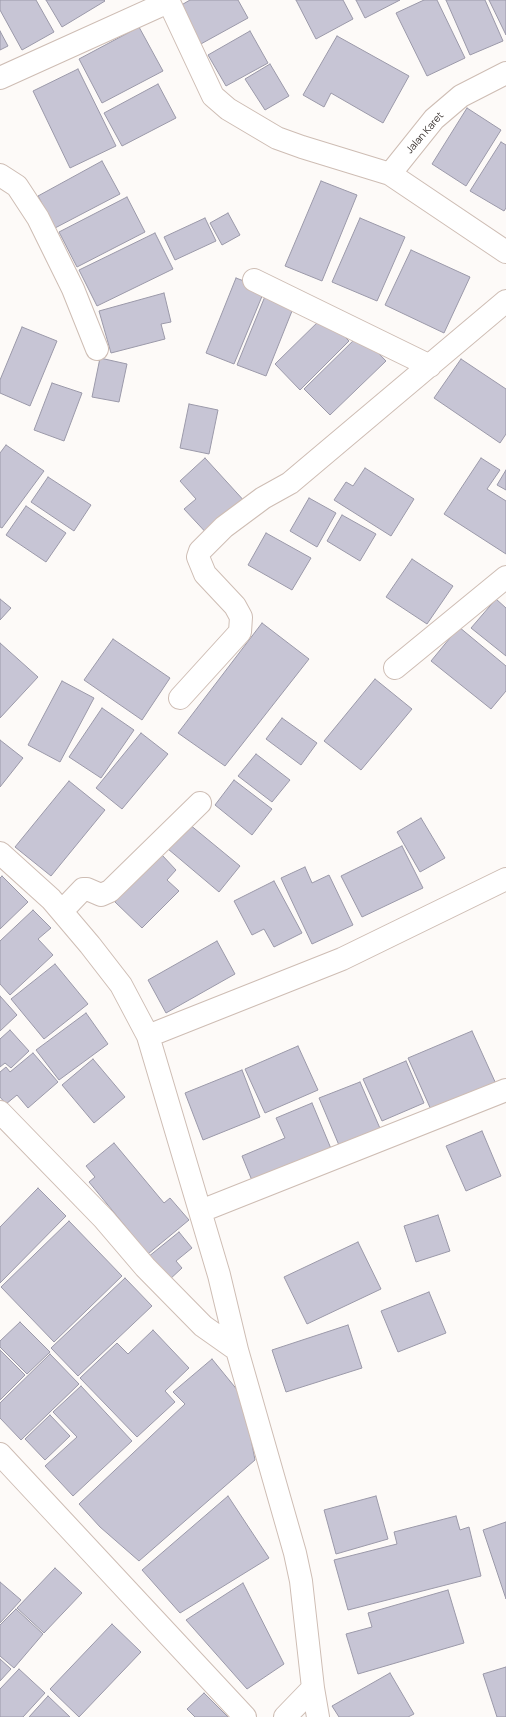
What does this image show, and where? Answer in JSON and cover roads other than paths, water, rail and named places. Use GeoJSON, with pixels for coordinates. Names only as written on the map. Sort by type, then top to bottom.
{"type":"FeatureCollection","features":[{"type":"Feature","properties":{"kind":"street"},"geometry":{"type":"LineString","coordinates":[[0,78],[156,7],[167,0],[213,96],[228,109],[278,138],[302,147],[390,174],[506,252]]}},
{"type":"Feature","properties":{"kind":"street","name":"Jalan Karet"},"geometry":{"type":"LineString","coordinates":[[390,174],[434,119],[461,96],[506,73]]}},
{"type":"Feature","properties":{"kind":"street"},"geometry":{"type":"LineString","coordinates":[[0,175],[17,186],[38,218],[73,289],[97,349]]}},
{"type":"Feature","properties":{"kind":"street"},"geometry":{"type":"LineString","coordinates":[[254,280],[430,366]]}},
{"type":"Feature","properties":{"kind":"street"},"geometry":{"type":"LineString","coordinates":[[180,698],[240,632],[241,617],[235,606],[205,574],[198,557],[200,551],[224,527],[263,498],[290,484],[506,301]]}},
{"type":"Feature","properties":{"kind":"street"},"geometry":{"type":"LineString","coordinates":[[395,668],[506,576]]}},
{"type":"Feature","properties":{"kind":"street"},"geometry":{"type":"LineString","coordinates":[[62,911],[83,889],[87,889],[101,895],[110,891],[200,803]]}},
{"type":"Feature","properties":{"kind":"street"},"geometry":{"type":"LineString","coordinates":[[0,854],[51,899],[62,911],[121,985],[148,1036],[220,1275],[237,1350],[295,1553],[301,1581],[313,1688],[318,1717]]}},
{"type":"Feature","properties":{"kind":"street"},"geometry":{"type":"LineString","coordinates":[[148,1036],[342,959],[506,879]]}},
{"type":"Feature","properties":{"kind":"street"},"geometry":{"type":"LineString","coordinates":[[201,1211],[506,1090]]}},
{"type":"Feature","properties":{"kind":"street"},"geometry":{"type":"LineString","coordinates":[[0,1112],[104,1219],[145,1267],[198,1321],[237,1350]]}},
{"type":"Feature","properties":{"kind":"street"},"geometry":{"type":"LineString","coordinates":[[0,1454],[245,1717]]}},
{"type":"Feature","properties":{"kind":"street"},"geometry":{"type":"LineString","coordinates":[[285,1717],[313,1688]]}}]}
